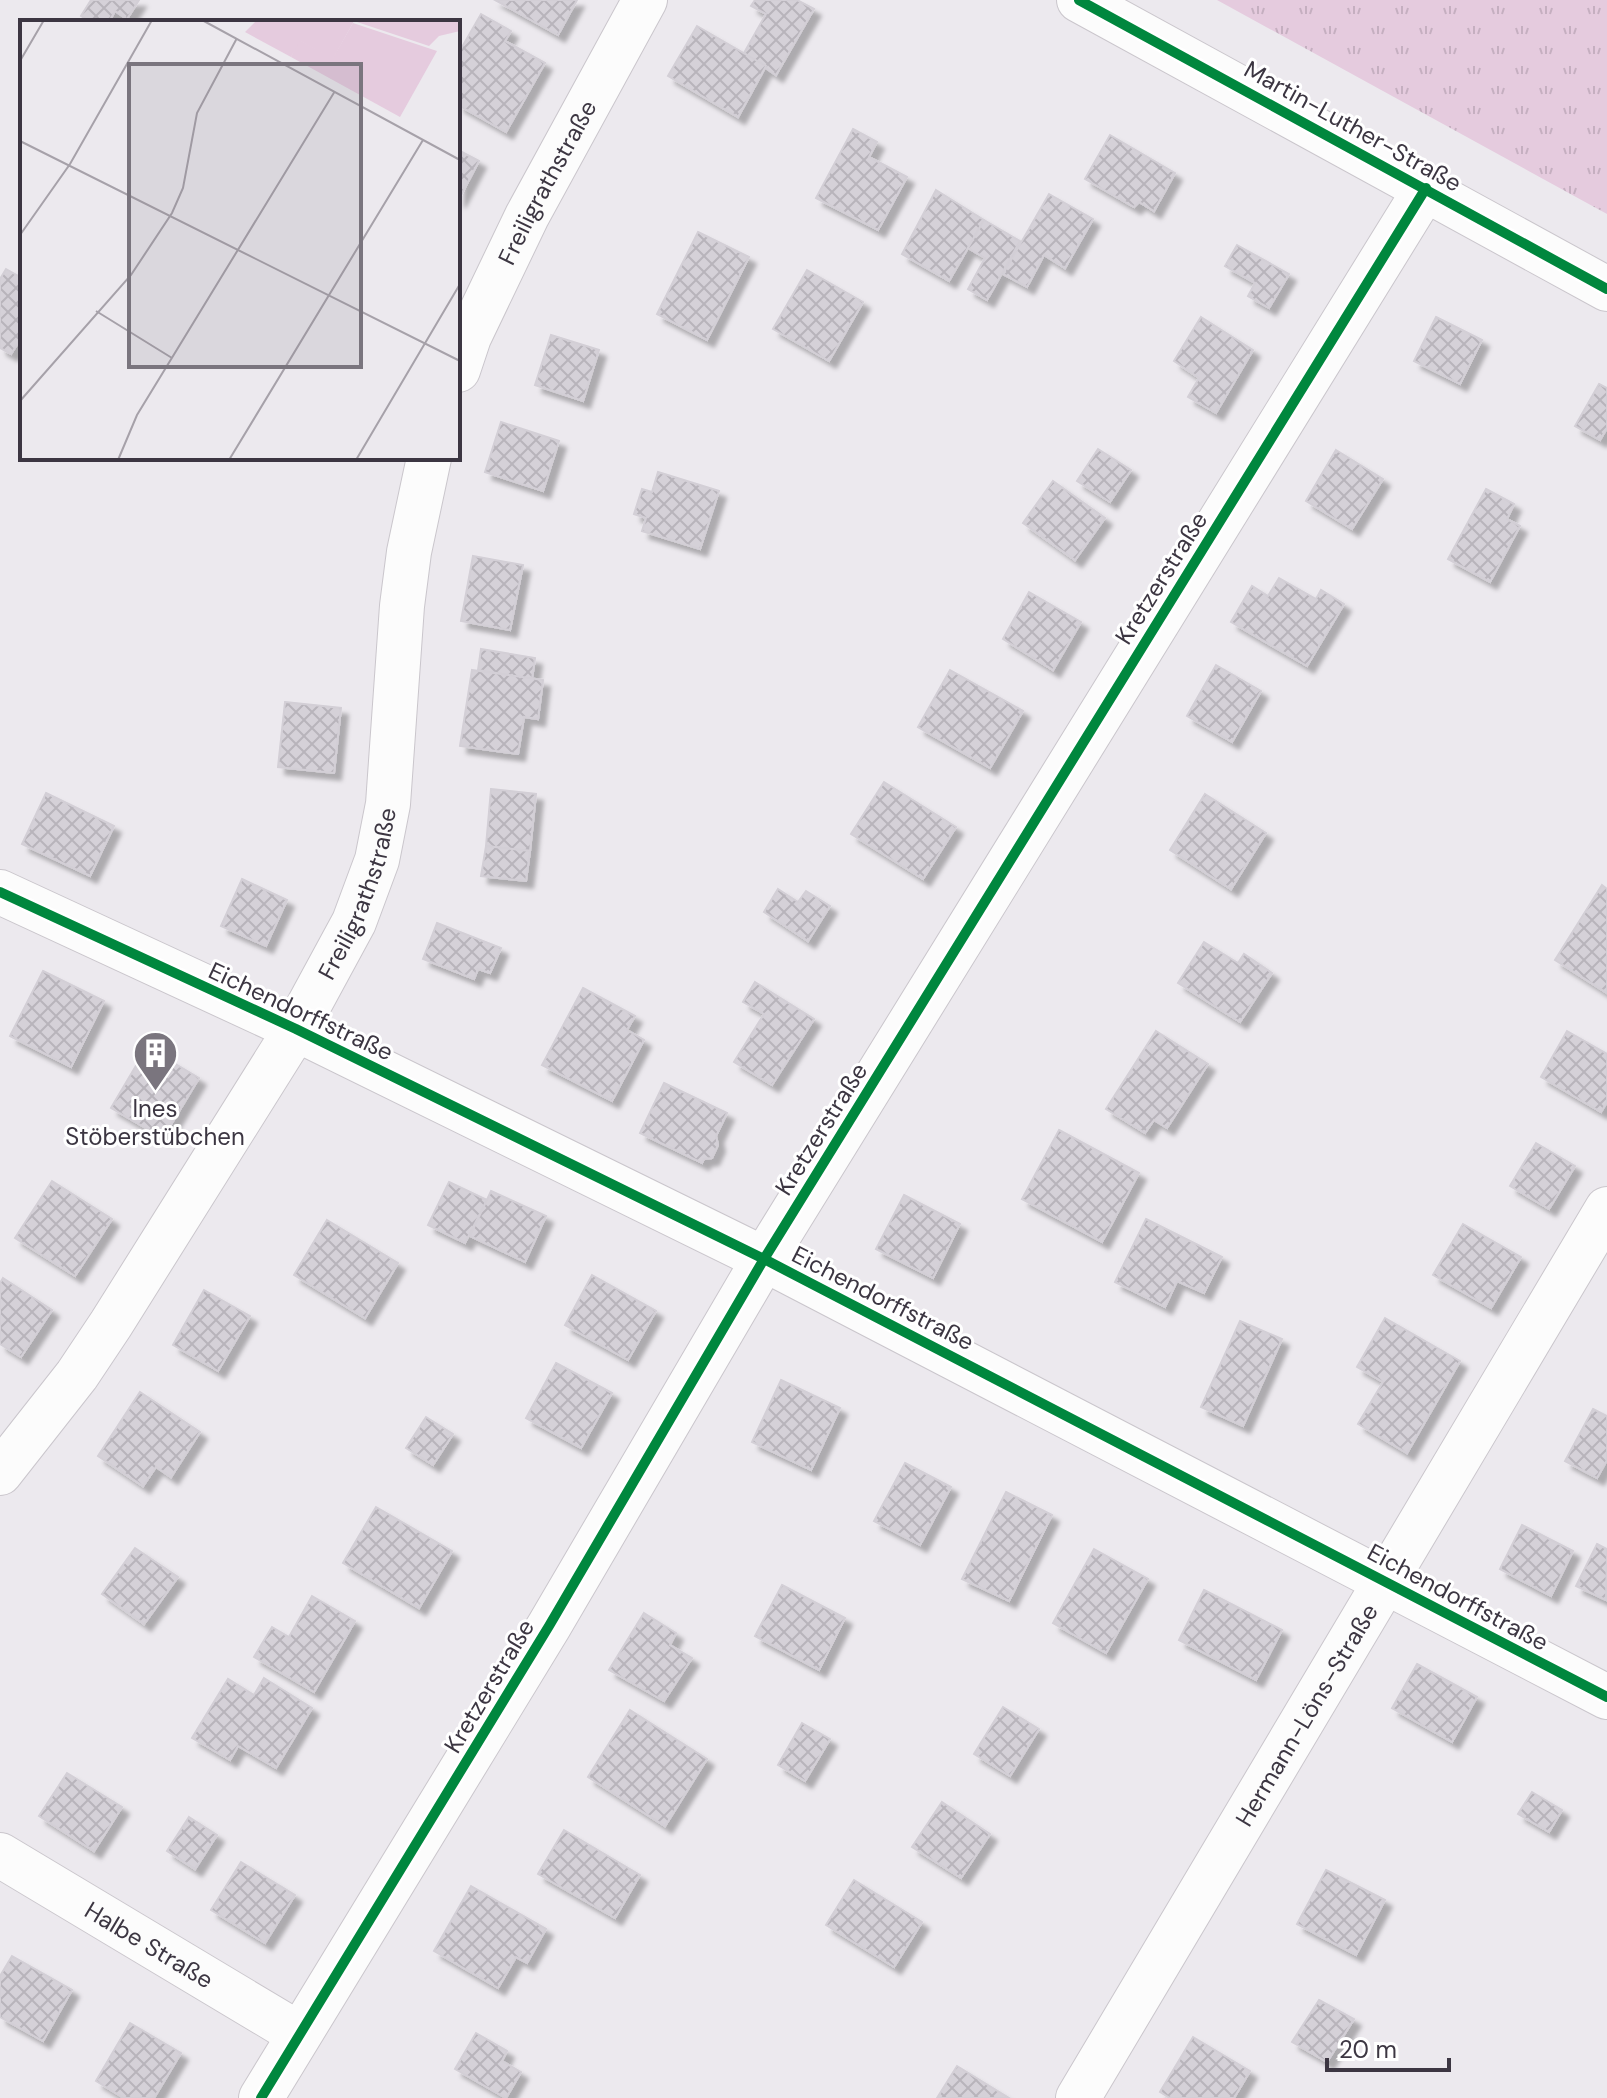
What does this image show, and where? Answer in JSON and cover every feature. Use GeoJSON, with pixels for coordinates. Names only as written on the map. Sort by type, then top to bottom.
{"type":"FeatureCollection","features":[{"type":"Feature","properties":{"kind":"street","name":"Freiligrathstraße"},"geometry":{"type":"LineString","coordinates":[[460,364],[469,337],[527,216],[645,0]]}},
{"type":"Feature","properties":{"kind":"street","name":"Martin-Luther-Straße"},"geometry":{"type":"LineString","coordinates":[[1079,0],[1607,289]]}},
{"type":"Feature","properties":{"kind":"street","name":"Kretzerstraße"},"geometry":{"type":"LineString","coordinates":[[261,2098],[549,1626],[764,1259],[1426,188]]}},
{"type":"Feature","properties":{"kind":"street","name":"Freiligrathstraße"},"geometry":{"type":"LineString","coordinates":[[0,1473],[77,1375],[296,1029],[354,922],[377,860],[388,804],[402,606],[409,552],[429,460]]}},
{"type":"Feature","properties":{"kind":"street","name":"Eichendorffstraße"},"geometry":{"type":"LineString","coordinates":[[0,892],[296,1029],[764,1259],[1607,1697]]}},
{"type":"Feature","properties":{"kind":"street","name":"Hermann-Löns-Straße"},"geometry":{"type":"LineString","coordinates":[[1078,2098],[1607,1209]]}},
{"type":"Feature","properties":{"kind":"street","name":"Halbe Straße"},"geometry":{"type":"LineString","coordinates":[[0,1855],[299,2034]]}},
{"type":"Feature","properties":{"kind":"green space"},"geometry":{"type":"Polygon","coordinates":[[[1217,0],[1607,0],[1607,214],[1217,0]]]}},
{"type":"Feature","properties":{"kind":"building"},"geometry":{"type":"Polygon","coordinates":[[[91,0],[139,0],[127,19],[115,11],[110,20],[88,20],[81,16],[91,0]]]}},
{"type":"Feature","properties":{"kind":"building"},"geometry":{"type":"Polygon","coordinates":[[[495,0],[577,0],[558,35],[495,0]]]}},
{"type":"Feature","properties":{"kind":"building"},"geometry":{"type":"Polygon","coordinates":[[[755,0],[797,0],[814,9],[776,75],[744,53],[766,14],[751,6],[755,0]]]}},
{"type":"Feature","properties":{"kind":"building"},"geometry":{"type":"Polygon","coordinates":[[[481,14],[511,31],[505,41],[545,63],[506,132],[460,106],[460,51],[481,14]]]}},
{"type":"Feature","properties":{"kind":"building"},"geometry":{"type":"Polygon","coordinates":[[[697,26],[766,66],[738,117],[668,76],[697,26]]]}},
{"type":"Feature","properties":{"kind":"building"},"geometry":{"type":"Polygon","coordinates":[[[853,129],[877,142],[869,157],[907,177],[878,230],[816,198],[853,129]]]}},
{"type":"Feature","properties":{"kind":"building"},"geometry":{"type":"Polygon","coordinates":[[[1110,135],[1175,173],[1154,211],[1139,202],[1134,207],[1085,179],[1110,135]]]}},
{"type":"Feature","properties":{"kind":"building"},"geometry":{"type":"Polygon","coordinates":[[[460,151],[479,161],[460,197],[460,151]]]}},
{"type":"Feature","properties":{"kind":"building"},"geometry":{"type":"Polygon","coordinates":[[[936,190],[984,220],[949,281],[902,254],[936,190]]]}},
{"type":"Feature","properties":{"kind":"building"},"geometry":{"type":"Polygon","coordinates":[[[1049,194],[1093,219],[1065,268],[1044,255],[1027,287],[1003,274],[1049,194]]]}},
{"type":"Feature","properties":{"kind":"building"},"geometry":{"type":"Polygon","coordinates":[[[984,220],[1020,241],[987,300],[968,289],[985,258],[968,248],[984,220]]]}},
{"type":"Feature","properties":{"kind":"building"},"geometry":{"type":"Polygon","coordinates":[[[698,232],[749,257],[707,340],[657,314],[698,232]]]}},
{"type":"Feature","properties":{"kind":"building"},"geometry":{"type":"Polygon","coordinates":[[[1237,245],[1289,274],[1269,308],[1248,296],[1255,283],[1225,266],[1237,245]]]}},
{"type":"Feature","properties":{"kind":"building"},"geometry":{"type":"Polygon","coordinates":[[[6,269],[20,277],[20,340],[11,354],[0,348],[0,279],[6,269]]]}},
{"type":"Feature","properties":{"kind":"building"},"geometry":{"type":"Polygon","coordinates":[[[807,270],[863,302],[829,361],[773,329],[807,270]]]}},
{"type":"Feature","properties":{"kind":"building"},"geometry":{"type":"Polygon","coordinates":[[[1201,317],[1253,350],[1216,413],[1188,397],[1199,378],[1174,361],[1201,317]]]}},
{"type":"Feature","properties":{"kind":"building"},"geometry":{"type":"Polygon","coordinates":[[[1436,317],[1482,340],[1460,384],[1414,361],[1436,317]]]}},
{"type":"Feature","properties":{"kind":"building"},"geometry":{"type":"Polygon","coordinates":[[[551,335],[599,350],[583,401],[535,385],[551,335]]]}},
{"type":"Feature","properties":{"kind":"building"},"geometry":{"type":"Polygon","coordinates":[[[1599,384],[1607,388],[1607,428],[1600,440],[1575,426],[1599,384]]]}},
{"type":"Feature","properties":{"kind":"building"},"geometry":{"type":"Polygon","coordinates":[[[501,422],[559,441],[543,491],[485,472],[501,422]]]}},
{"type":"Feature","properties":{"kind":"building"},"geometry":{"type":"Polygon","coordinates":[[[1098,449],[1131,470],[1110,502],[1077,481],[1098,449]]]}},
{"type":"Feature","properties":{"kind":"building"},"geometry":{"type":"Polygon","coordinates":[[[1336,450],[1383,479],[1352,529],[1306,501],[1336,450]]]}},
{"type":"Feature","properties":{"kind":"building"},"geometry":{"type":"Polygon","coordinates":[[[658,472],[719,491],[700,549],[642,531],[646,518],[634,514],[642,489],[652,492],[658,472]]]}},
{"type":"Feature","properties":{"kind":"building"},"geometry":{"type":"Polygon","coordinates":[[[1053,481],[1105,518],[1075,560],[1023,523],[1053,481]]]}},
{"type":"Feature","properties":{"kind":"building"},"geometry":{"type":"Polygon","coordinates":[[[1486,489],[1514,504],[1507,519],[1520,526],[1490,582],[1448,559],[1486,489]]]}},
{"type":"Feature","properties":{"kind":"building"},"geometry":{"type":"Polygon","coordinates":[[[473,556],[523,565],[510,630],[461,621],[473,556]]]}},
{"type":"Feature","properties":{"kind":"building"},"geometry":{"type":"Polygon","coordinates":[[[1279,578],[1316,599],[1321,590],[1344,604],[1307,666],[1231,622],[1252,586],[1268,596],[1279,578]]]}},
{"type":"Feature","properties":{"kind":"building"},"geometry":{"type":"Polygon","coordinates":[[[1029,592],[1081,622],[1053,670],[1003,639],[1029,592]]]}},
{"type":"Feature","properties":{"kind":"building"},"geometry":{"type":"Polygon","coordinates":[[[481,649],[535,658],[532,679],[478,670],[481,649]]]}},
{"type":"Feature","properties":{"kind":"building"},"geometry":{"type":"Polygon","coordinates":[[[1216,665],[1261,691],[1232,742],[1187,716],[1216,665]]]}},
{"type":"Feature","properties":{"kind":"building"},"geometry":{"type":"Polygon","coordinates":[[[472,670],[543,680],[538,719],[524,717],[518,754],[460,746],[472,670]]]}},
{"type":"Feature","properties":{"kind":"building"},"geometry":{"type":"Polygon","coordinates":[[[950,670],[1023,711],[990,768],[918,727],[950,670]]]}},
{"type":"Feature","properties":{"kind":"building"},"geometry":{"type":"Polygon","coordinates":[[[285,702],[341,708],[334,773],[278,767],[285,702]]]}},
{"type":"Feature","properties":{"kind":"building"},"geometry":{"type":"Polygon","coordinates":[[[884,782],[956,827],[923,879],[851,834],[884,782]]]}},
{"type":"Feature","properties":{"kind":"building"},"geometry":{"type":"Polygon","coordinates":[[[491,789],[536,794],[530,851],[486,846],[491,789]]]}},
{"type":"Feature","properties":{"kind":"building"},"geometry":{"type":"Polygon","coordinates":[[[46,793],[114,826],[90,876],[22,844],[46,793]]]}},
{"type":"Feature","properties":{"kind":"building"},"geometry":{"type":"Polygon","coordinates":[[[1205,794],[1266,833],[1231,889],[1170,850],[1205,794]]]}},
{"type":"Feature","properties":{"kind":"building"},"geometry":{"type":"Polygon","coordinates":[[[486,846],[530,851],[526,881],[481,876],[486,846]]]}},
{"type":"Feature","properties":{"kind":"building"},"geometry":{"type":"Polygon","coordinates":[[[242,879],[287,900],[266,946],[221,926],[242,879]]]}},
{"type":"Feature","properties":{"kind":"building"},"geometry":{"type":"Polygon","coordinates":[[[1602,885],[1607,889],[1607,993],[1555,960],[1602,885]]]}},
{"type":"Feature","properties":{"kind":"building"},"geometry":{"type":"Polygon","coordinates":[[[778,889],[798,902],[806,891],[830,906],[808,941],[764,912],[778,889]]]}},
{"type":"Feature","properties":{"kind":"building"},"geometry":{"type":"Polygon","coordinates":[[[437,923],[501,948],[490,973],[478,969],[474,979],[423,959],[437,923]]]}},
{"type":"Feature","properties":{"kind":"building"},"geometry":{"type":"Polygon","coordinates":[[[1204,942],[1238,963],[1244,954],[1272,973],[1240,1022],[1178,983],[1204,942]]]}},
{"type":"Feature","properties":{"kind":"building"},"geometry":{"type":"Polygon","coordinates":[[[43,971],[104,1001],[71,1067],[10,1036],[43,971]]]}},
{"type":"Feature","properties":{"kind":"building"},"geometry":{"type":"Polygon","coordinates":[[[755,982],[814,1019],[772,1085],[734,1062],[764,1014],[743,1002],[755,982]]]}},
{"type":"Feature","properties":{"kind":"building"},"geometry":{"type":"Polygon","coordinates":[[[583,988],[635,1016],[627,1030],[644,1040],[612,1101],[542,1065],[583,988]]]}},
{"type":"Feature","properties":{"kind":"building"},"geometry":{"type":"Polygon","coordinates":[[[1156,1031],[1208,1064],[1167,1128],[1154,1120],[1145,1133],[1106,1109],[1156,1031]]]}},
{"type":"Feature","properties":{"kind":"building"},"geometry":{"type":"Polygon","coordinates":[[[1567,1031],[1607,1054],[1607,1102],[1601,1112],[1541,1077],[1567,1031]]]}},
{"type":"Feature","properties":{"kind":"building","name":"Ines Stöberstübchen"},"geometry":{"type":"Polygon","coordinates":[[[147,1047],[199,1078],[163,1138],[111,1108],[147,1047]]]}},
{"type":"Feature","properties":{"kind":"building"},"geometry":{"type":"Polygon","coordinates":[[[664,1083],[727,1113],[716,1136],[718,1145],[712,1158],[704,1159],[702,1163],[640,1133],[664,1083]]]}},
{"type":"Feature","properties":{"kind":"building"},"geometry":{"type":"Polygon","coordinates":[[[1059,1130],[1139,1173],[1102,1242],[1022,1199],[1059,1130]]]}},
{"type":"Feature","properties":{"kind":"building"},"geometry":{"type":"Polygon","coordinates":[[[1536,1143],[1575,1166],[1549,1209],[1510,1186],[1536,1143]]]}},
{"type":"Feature","properties":{"kind":"building"},"geometry":{"type":"Polygon","coordinates":[[[52,1181],[112,1219],[75,1276],[15,1238],[52,1181]]]}},
{"type":"Feature","properties":{"kind":"building"},"geometry":{"type":"Polygon","coordinates":[[[449,1182],[487,1200],[465,1243],[428,1225],[449,1182]]]}},
{"type":"Feature","properties":{"kind":"building"},"geometry":{"type":"Polygon","coordinates":[[[491,1191],[546,1216],[525,1262],[470,1236],[491,1191]]]}},
{"type":"Feature","properties":{"kind":"building"},"geometry":{"type":"Polygon","coordinates":[[[904,1195],[960,1224],[933,1278],[876,1249],[904,1195]]]}},
{"type":"Feature","properties":{"kind":"building"},"geometry":{"type":"Polygon","coordinates":[[[1146,1219],[1222,1257],[1204,1293],[1177,1281],[1165,1307],[1115,1282],[1146,1219]]]}},
{"type":"Feature","properties":{"kind":"building"},"geometry":{"type":"Polygon","coordinates":[[[327,1220],[398,1263],[365,1318],[294,1275],[327,1220]]]}},
{"type":"Feature","properties":{"kind":"building"},"geometry":{"type":"Polygon","coordinates":[[[1463,1224],[1521,1257],[1491,1308],[1433,1275],[1463,1224]]]}},
{"type":"Feature","properties":{"kind":"building"},"geometry":{"type":"Polygon","coordinates":[[[592,1275],[656,1311],[628,1360],[565,1325],[592,1275]]]}},
{"type":"Feature","properties":{"kind":"building"},"geometry":{"type":"Polygon","coordinates":[[[3,1278],[52,1310],[21,1357],[0,1344],[0,1283],[3,1278]]]}},
{"type":"Feature","properties":{"kind":"building"},"geometry":{"type":"Polygon","coordinates":[[[204,1290],[250,1316],[218,1371],[173,1345],[204,1290]]]}},
{"type":"Feature","properties":{"kind":"building"},"geometry":{"type":"Polygon","coordinates":[[[1385,1318],[1460,1361],[1407,1453],[1358,1424],[1383,1382],[1357,1367],[1385,1318]]]}},
{"type":"Feature","properties":{"kind":"building"},"geometry":{"type":"Polygon","coordinates":[[[1240,1321],[1282,1339],[1243,1426],[1201,1407],[1240,1321]]]}},
{"type":"Feature","properties":{"kind":"building"},"geometry":{"type":"Polygon","coordinates":[[[556,1363],[612,1393],[581,1448],[526,1418],[556,1363]]]}},
{"type":"Feature","properties":{"kind":"building"},"geometry":{"type":"Polygon","coordinates":[[[781,1380],[840,1408],[811,1470],[752,1442],[781,1380]]]}},
{"type":"Feature","properties":{"kind":"building"},"geometry":{"type":"Polygon","coordinates":[[[140,1392],[200,1432],[171,1477],[156,1467],[143,1486],[98,1456],[140,1392]]]}},
{"type":"Feature","properties":{"kind":"building"},"geometry":{"type":"Polygon","coordinates":[[[1593,1409],[1607,1416],[1607,1460],[1597,1478],[1565,1461],[1593,1409]]]}},
{"type":"Feature","properties":{"kind":"building"},"geometry":{"type":"Polygon","coordinates":[[[426,1417],[453,1434],[433,1465],[406,1448],[426,1417]]]}},
{"type":"Feature","properties":{"kind":"building"},"geometry":{"type":"Polygon","coordinates":[[[905,1463],[951,1487],[920,1545],[874,1521],[905,1463]]]}},
{"type":"Feature","properties":{"kind":"building"},"geometry":{"type":"Polygon","coordinates":[[[1006,1492],[1052,1515],[1009,1601],[962,1579],[1006,1492]]]}},
{"type":"Feature","properties":{"kind":"building"},"geometry":{"type":"Polygon","coordinates":[[[376,1507],[452,1551],[419,1608],[343,1563],[376,1507]]]}},
{"type":"Feature","properties":{"kind":"building"},"geometry":{"type":"Polygon","coordinates":[[[1522,1525],[1573,1551],[1551,1596],[1500,1569],[1522,1525]]]}},
{"type":"Feature","properties":{"kind":"building"},"geometry":{"type":"Polygon","coordinates":[[[1597,1544],[1607,1549],[1606,1600],[1576,1586],[1597,1544]]]}},
{"type":"Feature","properties":{"kind":"building"},"geometry":{"type":"Polygon","coordinates":[[[135,1548],[178,1577],[144,1624],[102,1594],[135,1548]]]}},
{"type":"Feature","properties":{"kind":"building"},"geometry":{"type":"Polygon","coordinates":[[[1094,1549],[1148,1579],[1106,1653],[1053,1623],[1094,1549]]]}},
{"type":"Feature","properties":{"kind":"building"},"geometry":{"type":"Polygon","coordinates":[[[782,1585],[845,1618],[819,1670],[755,1636],[782,1585]]]}},
{"type":"Feature","properties":{"kind":"building"},"geometry":{"type":"Polygon","coordinates":[[[1204,1590],[1282,1630],[1256,1680],[1179,1640],[1204,1590]]]}},
{"type":"Feature","properties":{"kind":"building"},"geometry":{"type":"Polygon","coordinates":[[[312,1596],[355,1621],[314,1692],[254,1657],[272,1627],[289,1637],[312,1596]]]}},
{"type":"Feature","properties":{"kind":"building"},"geometry":{"type":"Polygon","coordinates":[[[644,1613],[676,1633],[670,1645],[692,1658],[664,1701],[609,1670],[644,1613]]]}},
{"type":"Feature","properties":{"kind":"building"},"geometry":{"type":"Polygon","coordinates":[[[1417,1664],[1477,1697],[1452,1742],[1392,1708],[1417,1664]]]}},
{"type":"Feature","properties":{"kind":"building"},"geometry":{"type":"Polygon","coordinates":[[[264,1678],[312,1708],[276,1768],[238,1746],[230,1760],[192,1738],[228,1679],[254,1695],[264,1678]]]}},
{"type":"Feature","properties":{"kind":"building"},"geometry":{"type":"Polygon","coordinates":[[[1003,1707],[1039,1729],[1010,1776],[974,1754],[1003,1707]]]}},
{"type":"Feature","properties":{"kind":"building"},"geometry":{"type":"Polygon","coordinates":[[[630,1710],[707,1759],[665,1826],[588,1777],[630,1710]]]}},
{"type":"Feature","properties":{"kind":"building"},"geometry":{"type":"Polygon","coordinates":[[[802,1723],[830,1739],[805,1781],[778,1765],[802,1723]]]}},
{"type":"Feature","properties":{"kind":"building"},"geometry":{"type":"Polygon","coordinates":[[[67,1773],[122,1807],[94,1851],[39,1816],[67,1773]]]}},
{"type":"Feature","properties":{"kind":"building"},"geometry":{"type":"Polygon","coordinates":[[[1532,1792],[1562,1810],[1549,1832],[1518,1814],[1532,1792]]]}},
{"type":"Feature","properties":{"kind":"building"},"geometry":{"type":"Polygon","coordinates":[[[942,1802],[990,1834],[961,1878],[912,1847],[942,1802]]]}},
{"type":"Feature","properties":{"kind":"building"},"geometry":{"type":"Polygon","coordinates":[[[189,1817],[217,1835],[195,1869],[167,1851],[189,1817]]]}},
{"type":"Feature","properties":{"kind":"building"},"geometry":{"type":"Polygon","coordinates":[[[564,1830],[640,1875],[615,1918],[538,1874],[564,1830]]]}},
{"type":"Feature","properties":{"kind":"building"},"geometry":{"type":"Polygon","coordinates":[[[241,1862],[295,1895],[265,1943],[211,1910],[241,1862]]]}},
{"type":"Feature","properties":{"kind":"building"},"geometry":{"type":"Polygon","coordinates":[[[1326,1870],[1385,1900],[1356,1955],[1297,1924],[1326,1870]]]}},
{"type":"Feature","properties":{"kind":"building"},"geometry":{"type":"Polygon","coordinates":[[[854,1880],[922,1922],[894,1967],[826,1925],[854,1880]]]}},
{"type":"Feature","properties":{"kind":"building"},"geometry":{"type":"Polygon","coordinates":[[[471,1886],[546,1929],[527,1963],[516,1957],[498,1988],[434,1951],[471,1886]]]}},
{"type":"Feature","properties":{"kind":"building"},"geometry":{"type":"Polygon","coordinates":[[[12,1956],[72,1990],[43,2041],[0,2017],[0,1976],[12,1956]]]}},
{"type":"Feature","properties":{"kind":"building"},"geometry":{"type":"Polygon","coordinates":[[[1319,2000],[1354,2019],[1327,2062],[1292,2042],[1319,2000]]]}},
{"type":"Feature","properties":{"kind":"building"},"geometry":{"type":"Polygon","coordinates":[[[130,2023],[181,2053],[154,2098],[124,2098],[96,2081],[130,2023]]]}},
{"type":"Feature","properties":{"kind":"building"},"geometry":{"type":"Polygon","coordinates":[[[476,2033],[507,2051],[502,2061],[521,2072],[506,2098],[455,2069],[476,2033]]]}},
{"type":"Feature","properties":{"kind":"building"},"geometry":{"type":"Polygon","coordinates":[[[1193,2037],[1250,2071],[1234,2098],[1170,2098],[1160,2092],[1193,2037]]]}},
{"type":"Feature","properties":{"kind":"building"},"geometry":{"type":"Polygon","coordinates":[[[957,2066],[1009,2098],[937,2098],[957,2066]]]}},
{"type":"Feature","properties":{"kind":"cycle path"},"geometry":{"type":"LineString","coordinates":[[1079,0],[1607,289]]}},
{"type":"Feature","properties":{"kind":"cycle path"},"geometry":{"type":"LineString","coordinates":[[261,2098],[549,1626],[764,1259],[1426,188]]}},
{"type":"Feature","properties":{"kind":"cycle path"},"geometry":{"type":"LineString","coordinates":[[0,892],[296,1029],[764,1259],[1607,1697]]}},
{"type":"Feature","properties":{"kind":"place","name":"Ines Stöberstübchen"},"geometry":{"type":"Point","coordinates":[155,1093]}}]}
